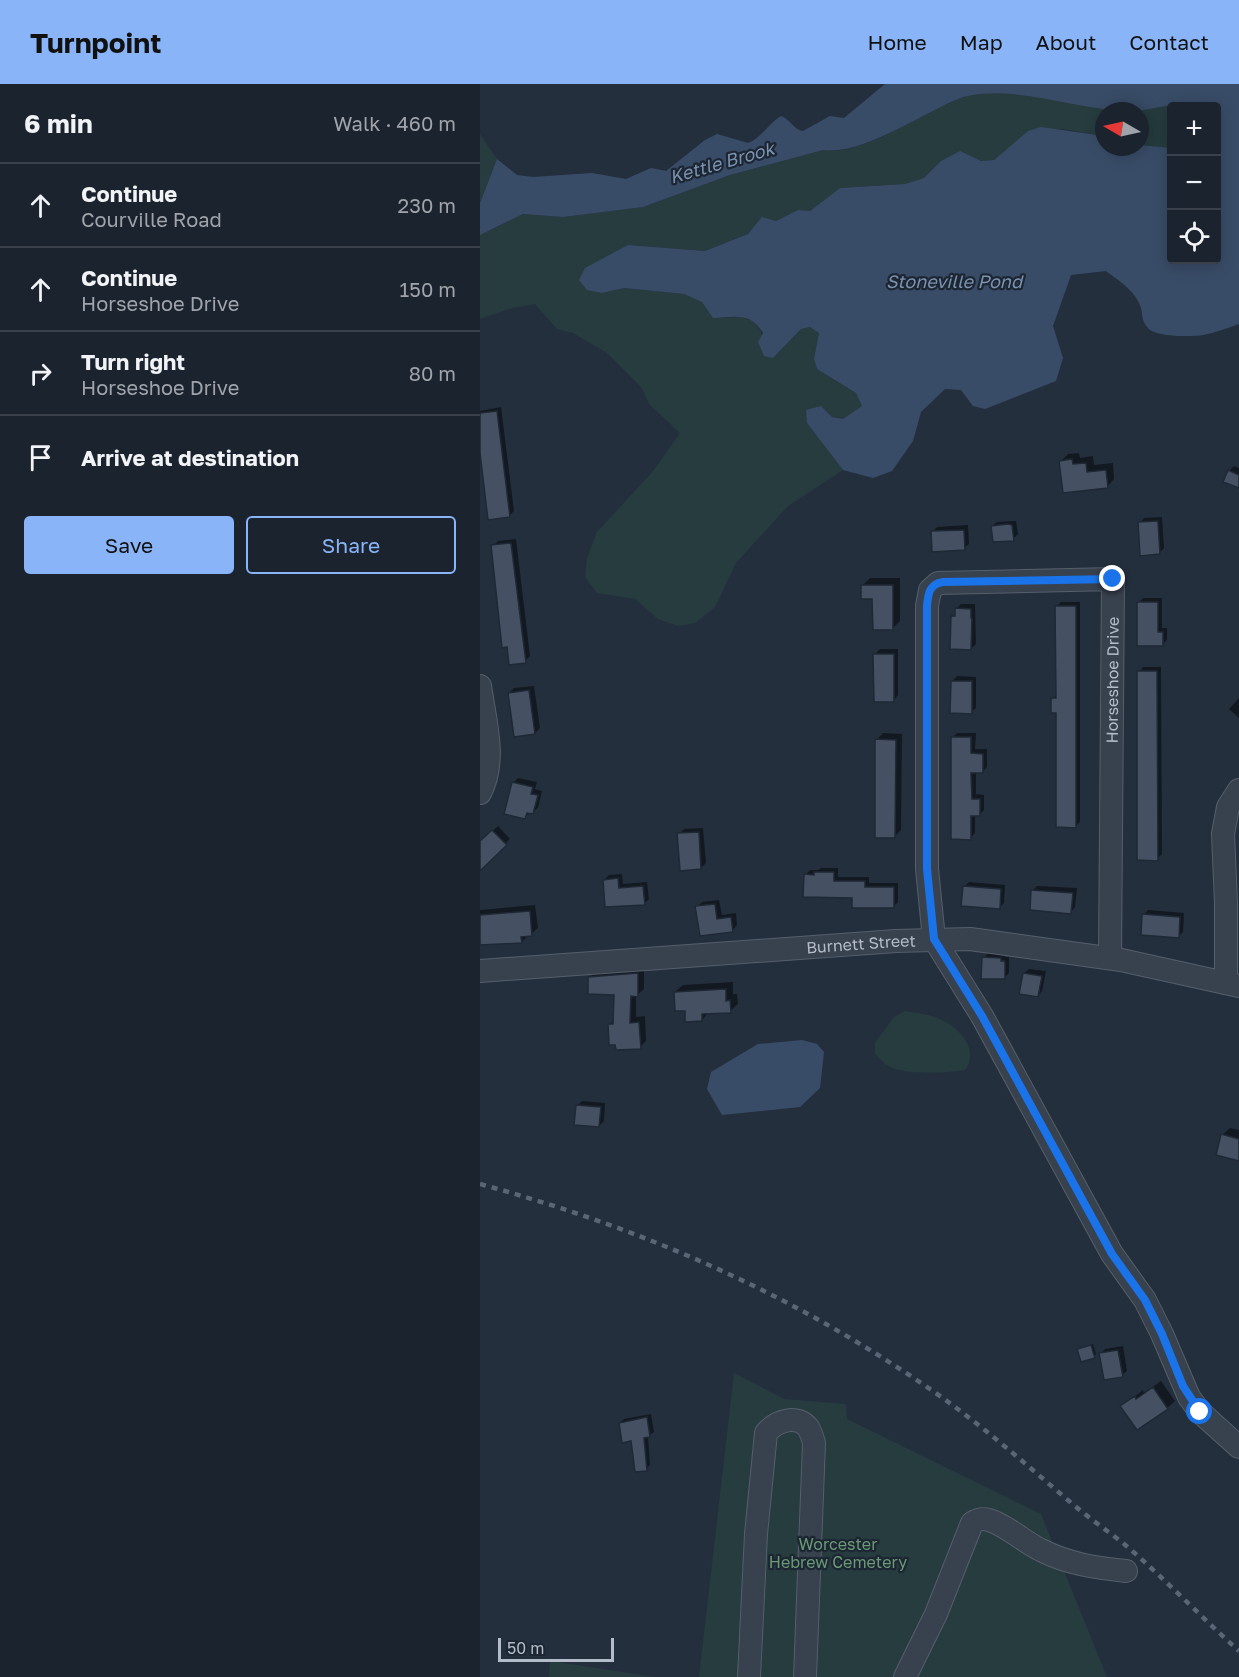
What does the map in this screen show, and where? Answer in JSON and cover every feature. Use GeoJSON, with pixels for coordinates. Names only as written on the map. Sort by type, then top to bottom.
{"type":"FeatureCollection","features":[{"type":"Feature","properties":{"kind":"street","name":"Horseshoe Drive"},"geometry":{"type":"LineString","coordinates":[[934,939],[927,869],[927,606],[930,590],[943,582],[1113,579],[1110,958]]}},
{"type":"Feature","properties":{"kind":"street"},"geometry":{"type":"LineString","coordinates":[[480,686],[489,761],[486,780],[480,793]]}},
{"type":"Feature","properties":{"kind":"street"},"geometry":{"type":"LineString","coordinates":[[1232,985],[1226,903],[1224,827],[1228,807],[1239,790]]}},
{"type":"Feature","properties":{"kind":"street"},"geometry":{"type":"LineString","coordinates":[[934,939],[982,1016],[1112,1254],[1145,1300],[1189,1397],[1200,1412],[1239,1446]]}},
{"type":"Feature","properties":{"kind":"street","name":"Burnett Street"},"geometry":{"type":"LineString","coordinates":[[480,971],[934,939],[984,940],[1110,958],[1232,985]]}},
{"type":"Feature","properties":{"kind":"street"},"geometry":{"type":"LineString","coordinates":[[749,1677],[756,1534],[766,1433],[772,1425],[782,1421],[796,1420],[808,1427],[814,1443],[805,1677]]}},
{"type":"Feature","properties":{"kind":"street"},"geometry":{"type":"LineString","coordinates":[[905,1677],[936,1614],[972,1523],[975,1521],[980,1519],[992,1521],[1042,1551],[1067,1561],[1093,1568],[1126,1571]]}},
{"type":"Feature","properties":{"kind":"green space"},"geometry":{"type":"Polygon","coordinates":[[[1009,90],[1095,106],[1095,134],[1062,129],[1028,131],[994,160],[981,161],[960,152],[941,161],[924,178],[905,184],[840,188],[810,211],[798,210],[776,221],[762,218],[748,234],[705,251],[628,245],[602,293],[624,288],[684,294],[702,302],[714,318],[742,317],[756,322],[773,358],[801,329],[810,327],[819,333],[814,359],[817,369],[856,393],[862,406],[843,419],[832,417],[821,406],[807,423],[843,470],[788,506],[736,563],[715,607],[695,623],[678,626],[658,619],[635,599],[597,593],[585,577],[587,558],[597,532],[654,470],[680,433],[650,405],[641,387],[607,353],[573,333],[557,329],[535,304],[512,308],[480,319],[480,235],[523,214],[563,217],[643,207],[730,175],[823,150],[839,150],[875,140],[948,103],[980,93],[1009,90]]]}},
{"type":"Feature","properties":{"kind":"green space"},"geometry":{"type":"Polygon","coordinates":[[[1167,104],[1167,148],[1149,146],[1149,105],[1167,104]]]}},
{"type":"Feature","properties":{"kind":"green space"},"geometry":{"type":"Polygon","coordinates":[[[480,134],[497,159],[480,203],[480,134]]]}},
{"type":"Feature","properties":{"kind":"green space"},"geometry":{"type":"Polygon","coordinates":[[[905,1011],[938,1018],[959,1032],[965,1039],[970,1054],[965,1070],[936,1073],[913,1072],[892,1068],[885,1064],[875,1054],[875,1043],[894,1017],[905,1011]]]}},
{"type":"Feature","properties":{"kind":"green space","name":"Worcester Hebrew Cemetery"},"geometry":{"type":"Polygon","coordinates":[[[734,1373],[784,1399],[846,1404],[847,1419],[1041,1514],[1107,1677],[699,1677],[734,1373]]]}},
{"type":"Feature","properties":{"kind":"green space"},"geometry":{"type":"Polygon","coordinates":[[[550,1661],[655,1677],[549,1677],[550,1661]]]}},
{"type":"Feature","properties":{"kind":"water","name":"Stoneville Pond"},"geometry":{"type":"Polygon","coordinates":[[[885,84],[1239,84],[1239,324],[1198,336],[1159,334],[1149,329],[1145,323],[1136,297],[1106,271],[1071,275],[1053,326],[1063,358],[1056,381],[985,409],[973,406],[961,390],[945,389],[921,412],[913,441],[892,471],[873,478],[843,470],[807,423],[806,410],[821,406],[832,417],[843,419],[862,406],[856,393],[817,369],[814,359],[819,333],[810,327],[801,329],[773,358],[764,356],[758,342],[763,333],[748,319],[742,317],[713,318],[702,302],[684,294],[624,288],[602,293],[587,290],[579,280],[585,268],[628,245],[705,251],[748,234],[762,217],[776,221],[798,210],[810,211],[840,188],[905,184],[924,178],[941,161],[960,151],[981,161],[994,160],[1028,131],[1041,127],[1095,135],[1095,156],[1149,156],[1149,146],[1167,148],[1167,264],[1221,264],[1221,102],[1167,102],[1167,106],[1149,109],[1149,102],[1095,102],[1095,108],[1025,95],[984,94],[963,97],[875,140],[839,150],[823,150],[730,175],[643,207],[563,217],[523,214],[480,235],[480,203],[497,159],[517,175],[533,177],[592,173],[626,179],[651,168],[666,171],[705,140],[717,134],[748,143],[757,138],[781,116],[803,131],[830,116],[844,118],[885,84]]]}},
{"type":"Feature","properties":{"kind":"water"},"geometry":{"type":"Polygon","coordinates":[[[802,1040],[817,1044],[824,1052],[820,1088],[800,1107],[722,1115],[707,1089],[711,1072],[758,1044],[802,1040]]]}},
{"type":"Feature","properties":{"kind":"building"},"geometry":{"type":"Polygon","coordinates":[[[497,411],[510,517],[488,520],[480,453],[480,413],[497,411]]]}},
{"type":"Feature","properties":{"kind":"building"},"geometry":{"type":"Polygon","coordinates":[[[1072,459],[1073,464],[1086,463],[1087,472],[1106,470],[1108,488],[1063,493],[1059,461],[1072,459]]]}},
{"type":"Feature","properties":{"kind":"building"},"geometry":{"type":"Polygon","coordinates":[[[1228,470],[1239,475],[1239,488],[1223,482],[1228,470]]]}},
{"type":"Feature","properties":{"kind":"building"},"geometry":{"type":"Polygon","coordinates":[[[1158,521],[1160,554],[1140,556],[1138,522],[1158,521]]]}},
{"type":"Feature","properties":{"kind":"building"},"geometry":{"type":"Polygon","coordinates":[[[1012,525],[1014,541],[993,542],[991,526],[1012,525]]]}},
{"type":"Feature","properties":{"kind":"building"},"geometry":{"type":"Polygon","coordinates":[[[964,530],[965,550],[932,552],[931,531],[964,530]]]}},
{"type":"Feature","properties":{"kind":"building"},"geometry":{"type":"Polygon","coordinates":[[[511,543],[526,663],[509,665],[507,647],[502,648],[491,545],[511,543]]]}},
{"type":"Feature","properties":{"kind":"building"},"geometry":{"type":"Polygon","coordinates":[[[861,585],[893,585],[893,630],[873,630],[872,599],[861,599],[861,585]]]}},
{"type":"Feature","properties":{"kind":"building"},"geometry":{"type":"Polygon","coordinates":[[[1137,602],[1158,602],[1158,632],[1163,632],[1163,646],[1137,646],[1137,602]]]}},
{"type":"Feature","properties":{"kind":"building"},"geometry":{"type":"Polygon","coordinates":[[[1055,606],[1076,606],[1076,828],[1056,827],[1056,713],[1051,713],[1051,698],[1056,698],[1055,606]]]}},
{"type":"Feature","properties":{"kind":"building"},"geometry":{"type":"Polygon","coordinates":[[[955,608],[971,609],[971,650],[950,649],[951,616],[955,616],[955,608]]]}},
{"type":"Feature","properties":{"kind":"building"},"geometry":{"type":"Polygon","coordinates":[[[873,654],[894,654],[894,702],[874,702],[873,654]]]}},
{"type":"Feature","properties":{"kind":"building"},"geometry":{"type":"Polygon","coordinates":[[[1137,671],[1157,671],[1158,861],[1137,860],[1137,671]]]}},
{"type":"Feature","properties":{"kind":"building"},"geometry":{"type":"Polygon","coordinates":[[[951,681],[972,681],[972,714],[950,713],[951,681]]]}},
{"type":"Feature","properties":{"kind":"building"},"geometry":{"type":"Polygon","coordinates":[[[529,690],[535,734],[514,737],[508,693],[529,690]]]}},
{"type":"Feature","properties":{"kind":"building"},"geometry":{"type":"Polygon","coordinates":[[[951,737],[971,737],[971,753],[983,754],[983,773],[971,773],[972,799],[980,799],[980,816],[971,816],[971,840],[951,839],[951,737]]]}},
{"type":"Feature","properties":{"kind":"building"},"geometry":{"type":"Polygon","coordinates":[[[875,739],[896,740],[895,838],[875,838],[875,739]]]}},
{"type":"Feature","properties":{"kind":"building"},"geometry":{"type":"Polygon","coordinates":[[[512,782],[533,787],[531,794],[538,795],[533,814],[527,813],[525,819],[504,814],[512,782]]]}},
{"type":"Feature","properties":{"kind":"building"},"geometry":{"type":"Polygon","coordinates":[[[492,830],[507,845],[480,871],[480,841],[492,830]]]}},
{"type":"Feature","properties":{"kind":"building"},"geometry":{"type":"Polygon","coordinates":[[[699,832],[701,869],[680,871],[677,833],[699,832]]]}},
{"type":"Feature","properties":{"kind":"building"},"geometry":{"type":"Polygon","coordinates":[[[814,872],[834,872],[834,881],[865,881],[865,887],[894,887],[894,908],[852,908],[852,898],[803,897],[804,874],[814,875],[814,872]]]}},
{"type":"Feature","properties":{"kind":"building"},"geometry":{"type":"Polygon","coordinates":[[[618,878],[619,888],[643,886],[645,905],[605,907],[603,880],[618,878]]]}},
{"type":"Feature","properties":{"kind":"building"},"geometry":{"type":"Polygon","coordinates":[[[963,886],[1001,889],[1000,909],[961,906],[963,886]]]}},
{"type":"Feature","properties":{"kind":"building"},"geometry":{"type":"Polygon","coordinates":[[[1031,890],[1073,893],[1071,914],[1030,910],[1031,890]]]}},
{"type":"Feature","properties":{"kind":"building"},"geometry":{"type":"Polygon","coordinates":[[[715,904],[717,919],[731,917],[733,932],[700,936],[695,906],[715,904]]]}},
{"type":"Feature","properties":{"kind":"building"},"geometry":{"type":"Polygon","coordinates":[[[530,911],[532,936],[521,937],[522,943],[480,945],[480,915],[530,911]]]}},
{"type":"Feature","properties":{"kind":"building"},"geometry":{"type":"Polygon","coordinates":[[[1142,914],[1180,917],[1179,938],[1141,935],[1142,914]]]}},
{"type":"Feature","properties":{"kind":"building"},"geometry":{"type":"Polygon","coordinates":[[[982,957],[1001,958],[1001,961],[1005,961],[1005,979],[981,979],[982,957]]]}},
{"type":"Feature","properties":{"kind":"building"},"geometry":{"type":"Polygon","coordinates":[[[638,973],[638,997],[631,996],[630,1023],[639,1022],[641,1049],[616,1050],[615,1045],[609,1045],[608,1024],[613,1024],[614,995],[588,994],[588,977],[638,973]]]}},
{"type":"Feature","properties":{"kind":"building"},"geometry":{"type":"Polygon","coordinates":[[[1023,973],[1042,976],[1038,997],[1019,994],[1023,973]]]}},
{"type":"Feature","properties":{"kind":"building"},"geometry":{"type":"Polygon","coordinates":[[[726,989],[726,1001],[730,1000],[731,1013],[702,1014],[702,1021],[685,1022],[685,1011],[675,1011],[674,992],[726,989]]]}},
{"type":"Feature","properties":{"kind":"building"},"geometry":{"type":"Polygon","coordinates":[[[576,1105],[601,1107],[599,1127],[574,1125],[576,1105]]]}},
{"type":"Feature","properties":{"kind":"building"},"geometry":{"type":"Polygon","coordinates":[[[1221,1134],[1239,1139],[1239,1161],[1216,1155],[1221,1134]]]}},
{"type":"Feature","properties":{"kind":"building"},"geometry":{"type":"Polygon","coordinates":[[[1091,1345],[1095,1358],[1081,1362],[1077,1349],[1091,1345]]]}},
{"type":"Feature","properties":{"kind":"building"},"geometry":{"type":"Polygon","coordinates":[[[1118,1350],[1123,1377],[1104,1380],[1099,1353],[1118,1350]]]}},
{"type":"Feature","properties":{"kind":"building"},"geometry":{"type":"Polygon","coordinates":[[[1153,1387],[1168,1409],[1137,1430],[1120,1406],[1135,1396],[1136,1399],[1153,1387]]]}},
{"type":"Feature","properties":{"kind":"building"},"geometry":{"type":"Polygon","coordinates":[[[647,1417],[650,1437],[644,1438],[647,1471],[635,1472],[631,1441],[622,1443],[619,1423],[647,1417]]]}},
{"type":"Feature","properties":{"kind":"railway"},"geometry":{"type":"LineString","coordinates":[[480,1184],[540,1201],[655,1242],[765,1292],[872,1351],[962,1412],[1075,1507],[1123,1543],[1239,1651]]}},
{"type":"Feature","properties":{"kind":"route"},"geometry":{"type":"LineString","coordinates":[[1113,579],[943,582],[930,590],[927,606],[927,869],[934,939],[982,1016],[1112,1254],[1145,1300],[1162,1334],[1183,1386],[1200,1412]]}},
{"type":"Feature","properties":{"kind":"water label","name":"Kettle Brook"},"geometry":{"type":"Point","coordinates":[722,163]}}]}
